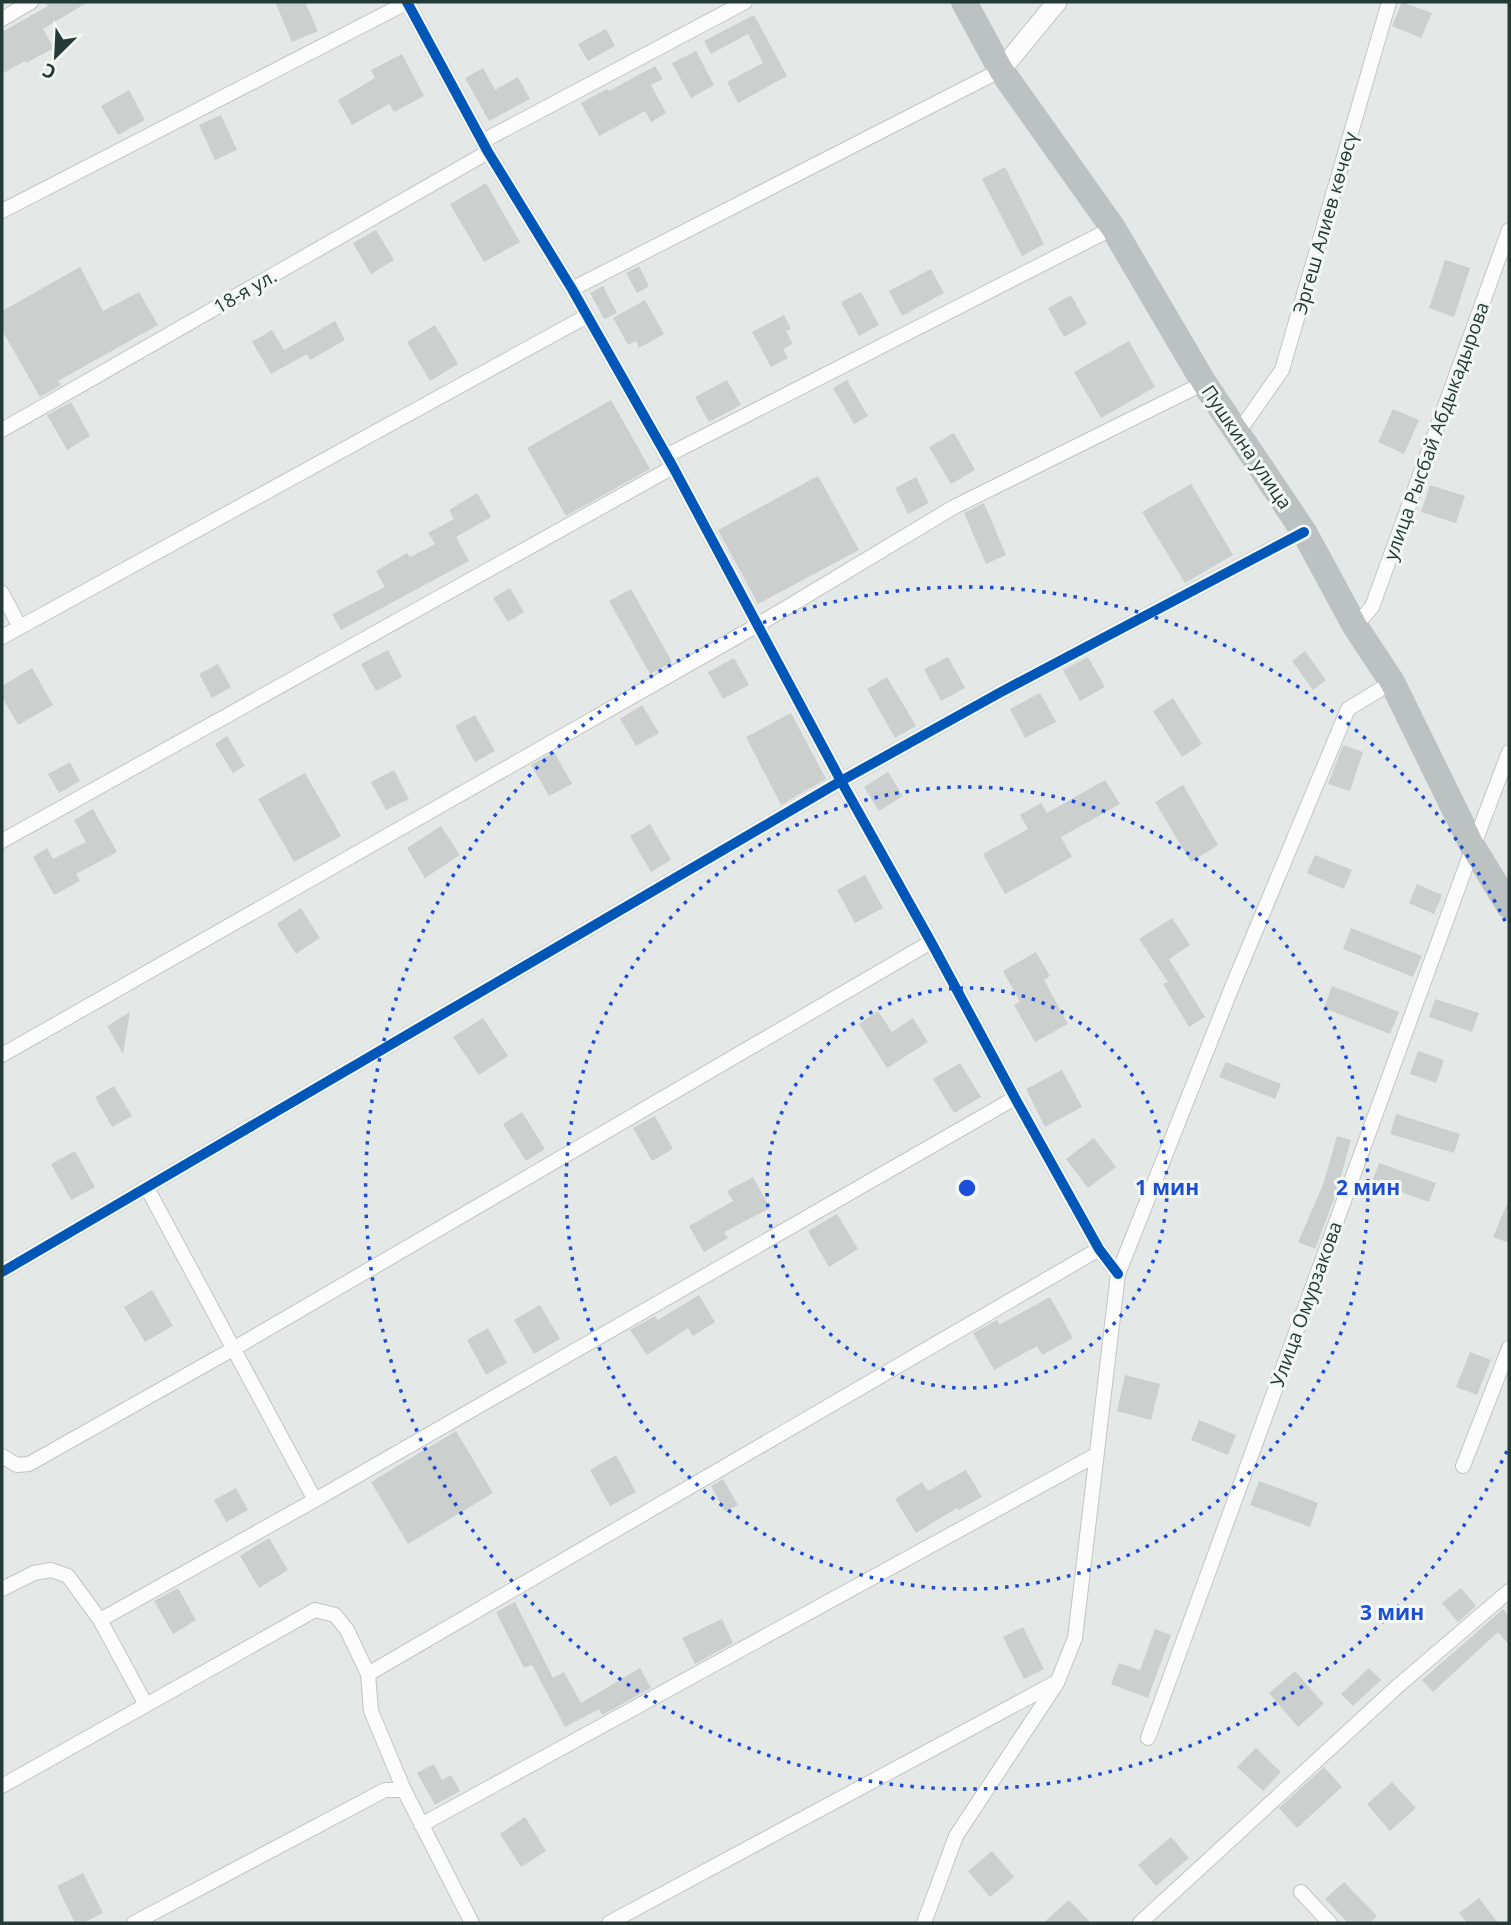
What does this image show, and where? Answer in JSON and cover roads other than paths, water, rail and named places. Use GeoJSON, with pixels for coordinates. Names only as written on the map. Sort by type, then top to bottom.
{"type":"FeatureCollection","features":[{"type":"Feature","properties":{"kind":"highway","name":"Пушкина улица"},"geometry":{"type":"LineString","coordinates":[[964,2],[1001,70],[1113,228],[1204,383],[1304,532],[1355,626],[1392,682],[1473,847],[1509,906]]}},
{"type":"Feature","properties":{"kind":"main road"},"geometry":{"type":"LineString","coordinates":[[1001,70],[1056,2]]}},
{"type":"Feature","properties":{"kind":"street"},"geometry":{"type":"LineString","coordinates":[[2,19],[32,2]]}},
{"type":"Feature","properties":{"kind":"street"},"geometry":{"type":"LineString","coordinates":[[2,211],[407,2],[486,147],[572,289],[670,461],[1014,1098],[1099,1249],[1118,1274]]}},
{"type":"Feature","properties":{"kind":"street","name":"18-я ул."},"geometry":{"type":"LineString","coordinates":[[2,430],[486,147],[745,2]]}},
{"type":"Feature","properties":{"kind":"street","name":"Эргеш Алиев көчөсү"},"geometry":{"type":"LineString","coordinates":[[1237,434],[1282,370],[1389,2]]}},
{"type":"Feature","properties":{"kind":"street"},"geometry":{"type":"LineString","coordinates":[[572,289],[1001,70]]}},
{"type":"Feature","properties":{"kind":"street"},"geometry":{"type":"LineString","coordinates":[[2,841],[670,461],[1113,228]]}},
{"type":"Feature","properties":{"kind":"street","name":"улица Рысбай Абдыкадырова"},"geometry":{"type":"LineString","coordinates":[[1355,626],[1372,607],[1509,230]]}},
{"type":"Feature","properties":{"kind":"street"},"geometry":{"type":"LineString","coordinates":[[2,637],[587,316]]}},
{"type":"Feature","properties":{"kind":"street"},"geometry":{"type":"LineString","coordinates":[[2,1055],[757,626],[954,507],[1204,383]]}},
{"type":"Feature","properties":{"kind":"street"},"geometry":{"type":"LineString","coordinates":[[2,1272],[841,781],[1001,692],[1304,532]]}},
{"type":"Feature","properties":{"kind":"street"},"geometry":{"type":"LineString","coordinates":[[2,593],[20,627]]}},
{"type":"Feature","properties":{"kind":"street"},"geometry":{"type":"LineString","coordinates":[[924,1923],[956,1836],[1057,1683],[1075,1638],[1118,1274],[1232,987],[1348,709],[1392,682]]}},
{"type":"Feature","properties":{"kind":"street","name":"Улица Омурзакова"},"geometry":{"type":"LineString","coordinates":[[1148,1738],[1509,752]]}},
{"type":"Feature","properties":{"kind":"street"},"geometry":{"type":"LineString","coordinates":[[2,1456],[17,1465],[29,1464],[233,1349],[931,942]]}},
{"type":"Feature","properties":{"kind":"street"},"geometry":{"type":"LineString","coordinates":[[100,1620],[315,1500],[1014,1098]]}},
{"type":"Feature","properties":{"kind":"street"},"geometry":{"type":"LineString","coordinates":[[146,1188],[315,1500]]}},
{"type":"Feature","properties":{"kind":"street"},"geometry":{"type":"LineString","coordinates":[[368,1674],[1099,1249]]}},
{"type":"Feature","properties":{"kind":"street"},"geometry":{"type":"LineString","coordinates":[[1463,1466],[1509,1348]]}},
{"type":"Feature","properties":{"kind":"street"},"geometry":{"type":"LineString","coordinates":[[421,1825],[1096,1455]]}},
{"type":"Feature","properties":{"kind":"street"},"geometry":{"type":"LineString","coordinates":[[2,1589],[34,1573],[51,1570],[68,1576],[100,1620],[146,1705]]}},
{"type":"Feature","properties":{"kind":"street"},"geometry":{"type":"LineString","coordinates":[[1140,1923],[1389,1694],[1509,1591]]}},
{"type":"Feature","properties":{"kind":"street"},"geometry":{"type":"LineString","coordinates":[[2,1786],[314,1610],[335,1615],[347,1630],[368,1674],[371,1711],[404,1790],[472,1923]]}},
{"type":"Feature","properties":{"kind":"street"},"geometry":{"type":"LineString","coordinates":[[609,1923],[1057,1683]]}},
{"type":"Feature","properties":{"kind":"street"},"geometry":{"type":"LineString","coordinates":[[134,1923],[385,1790],[404,1790]]}},
{"type":"Feature","properties":{"kind":"street"},"geometry":{"type":"LineString","coordinates":[[1301,1892],[1330,1923]]}}]}
